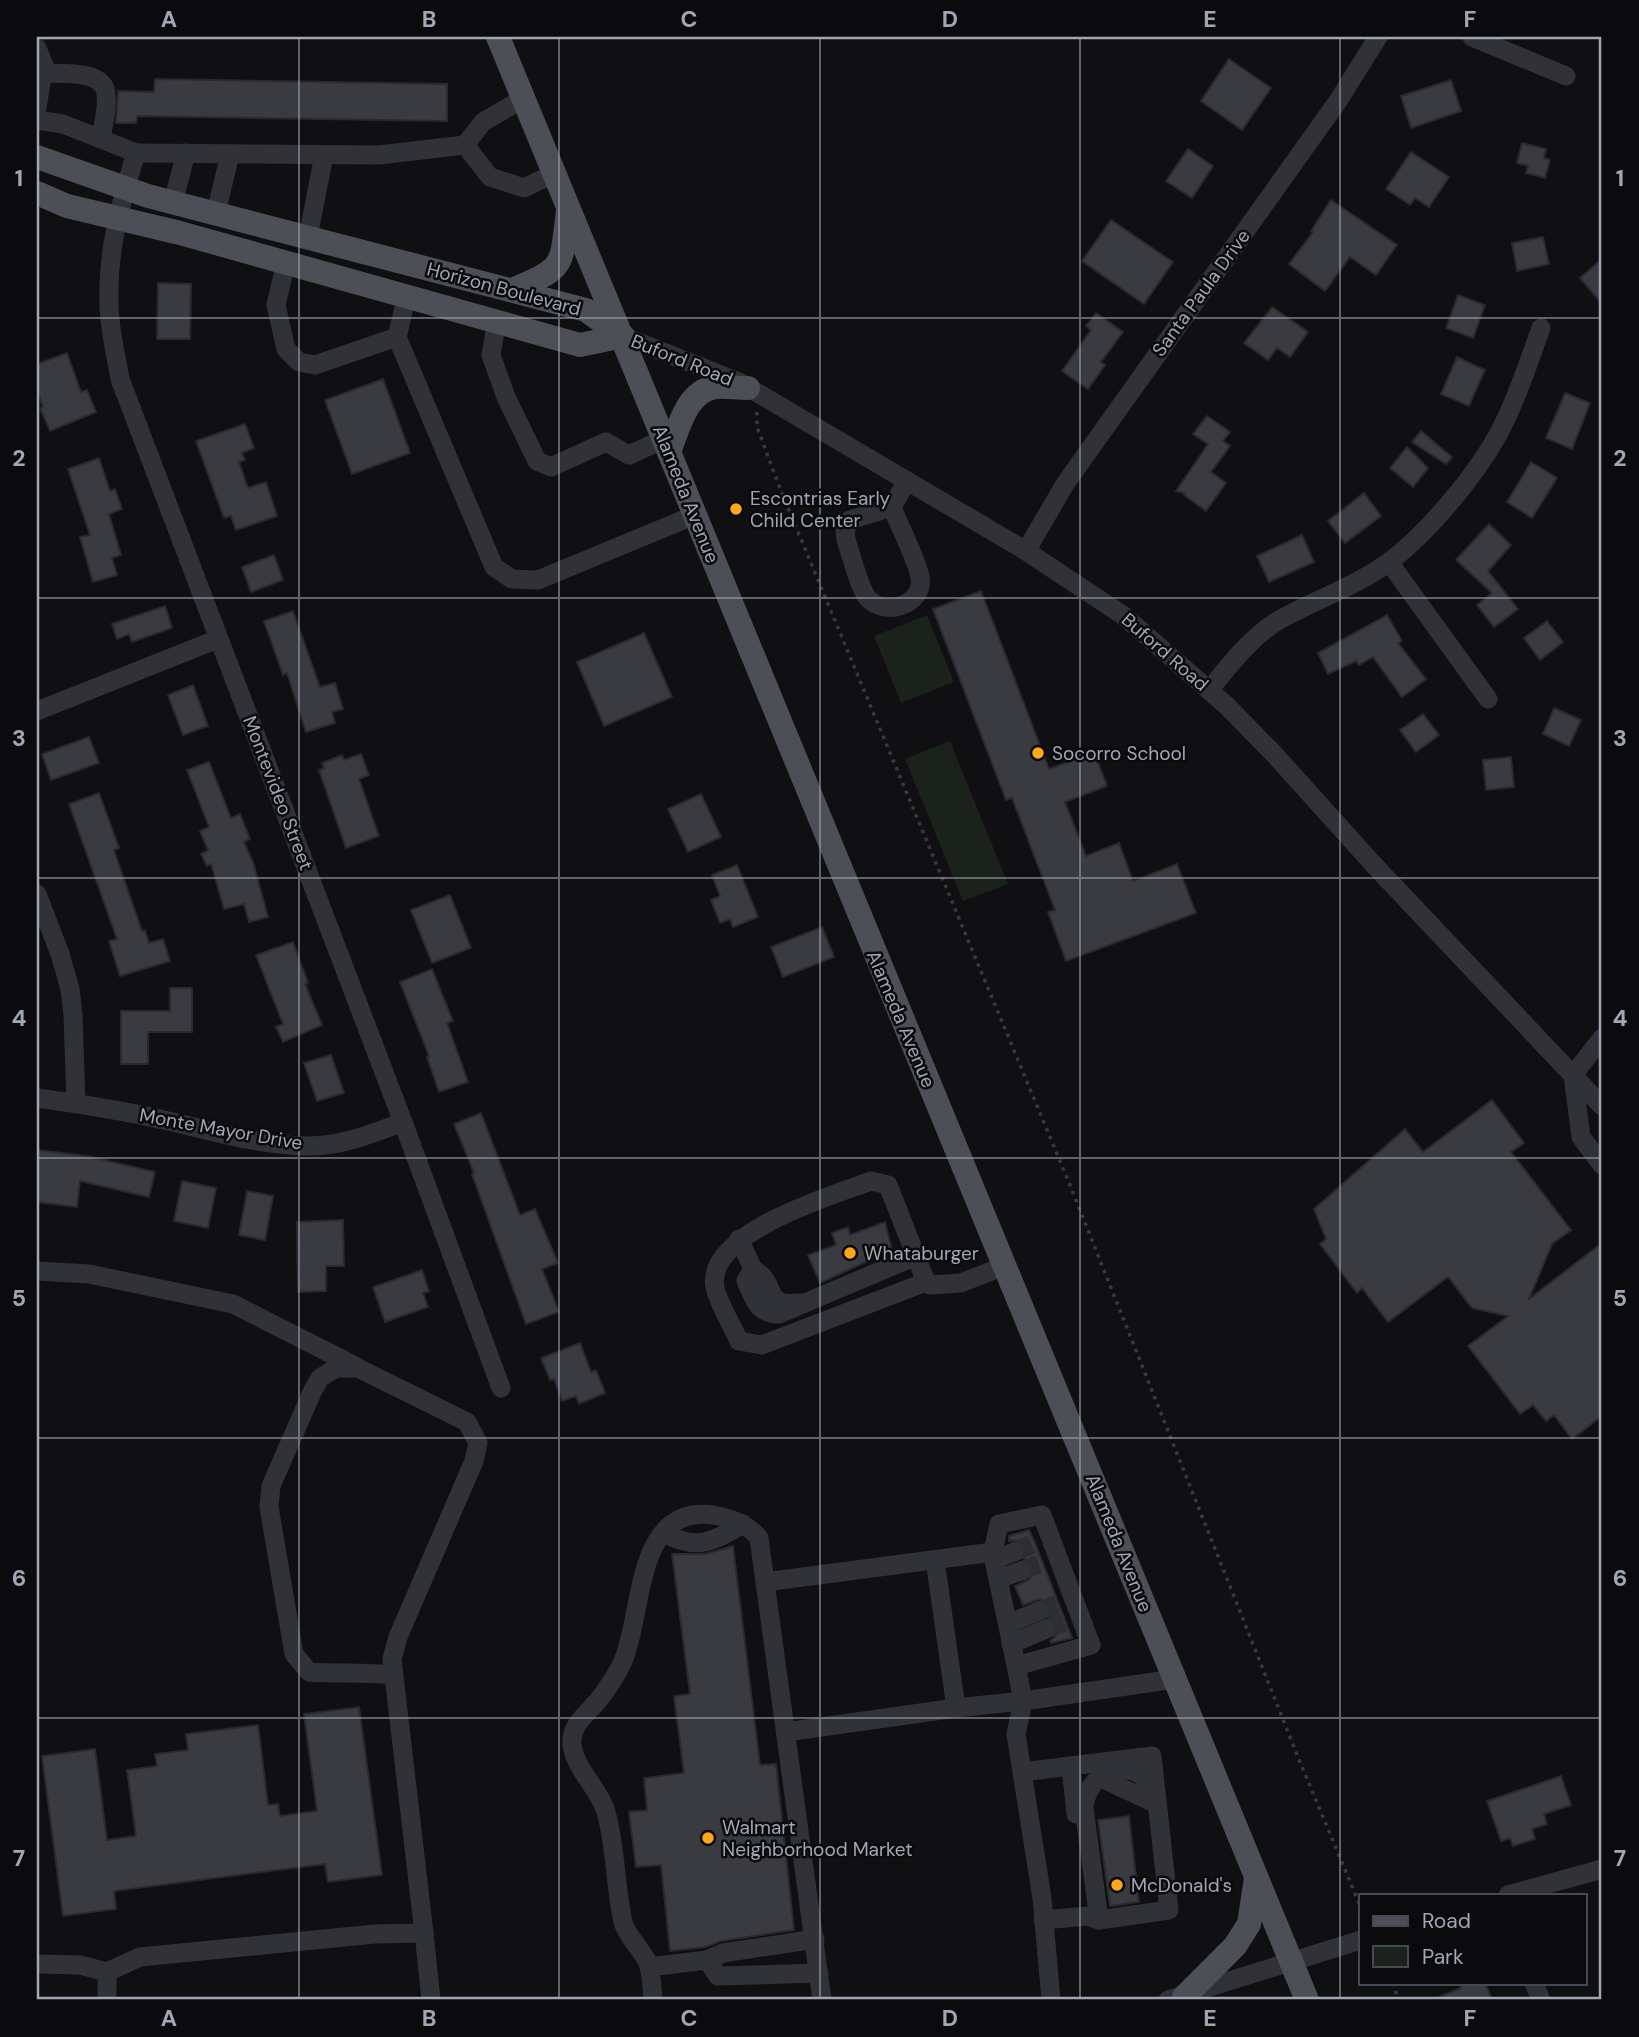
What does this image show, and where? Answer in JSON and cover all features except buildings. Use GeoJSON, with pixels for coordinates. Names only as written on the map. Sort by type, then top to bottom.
{"type":"FeatureCollection","features":[{"type":"Feature","properties":{"kind":"main road","name":"Alameda Avenue"},"geometry":{"type":"LineString","coordinates":[[498,37],[1307,2000]]}},
{"type":"Feature","properties":{"kind":"main road","name":"Horizon Boulevard"},"geometry":{"type":"LineString","coordinates":[[37,157],[125,188],[216,214],[586,310],[623,336]]}},
{"type":"Feature","properties":{"kind":"main road","name":"Horizon Boulevard"},"geometry":{"type":"LineString","coordinates":[[37,193],[67,206],[286,262],[580,345],[623,336]]}},
{"type":"Feature","properties":{"kind":"main road"},"geometry":{"type":"LineString","coordinates":[[512,290],[549,274],[559,265],[569,206]]}},
{"type":"Feature","properties":{"kind":"main road"},"geometry":{"type":"LineString","coordinates":[[667,446],[696,395],[712,387],[752,390]]}},
{"type":"Feature","properties":{"kind":"main road"},"geometry":{"type":"LineString","coordinates":[[1176,1999],[1235,1946],[1249,1924],[1256,1877]]}},
{"type":"Feature","properties":{"kind":"street","name":"Santa Paula Drive"},"geometry":{"type":"LineString","coordinates":[[1026,551],[1065,484],[1338,101],[1378,37]]}},
{"type":"Feature","properties":{"kind":"street"},"geometry":{"type":"LineString","coordinates":[[1472,37],[1566,76]]}},
{"type":"Feature","properties":{"kind":"street"},"geometry":{"type":"LineString","coordinates":[[37,48],[44,65],[37,108]]}},
{"type":"Feature","properties":{"kind":"street"},"geometry":{"type":"LineString","coordinates":[[43,73],[91,77],[101,82],[106,93],[101,139]]}},
{"type":"Feature","properties":{"kind":"street"},"geometry":{"type":"LineString","coordinates":[[37,120],[63,124],[136,153],[379,155],[465,145],[482,122],[524,98]]}},
{"type":"Feature","properties":{"kind":"street"},"geometry":{"type":"LineString","coordinates":[[465,145],[490,177],[523,188],[555,173]]}},
{"type":"Feature","properties":{"kind":"street","name":"Montevideo Street"},"geometry":{"type":"LineString","coordinates":[[136,153],[117,217],[110,264],[108,304],[120,379],[403,1122],[501,1388]]}},
{"type":"Feature","properties":{"kind":"street"},"geometry":{"type":"LineString","coordinates":[[173,202],[186,153]]}},
{"type":"Feature","properties":{"kind":"street"},"geometry":{"type":"LineString","coordinates":[[216,214],[230,154]]}},
{"type":"Feature","properties":{"kind":"street"},"geometry":{"type":"LineString","coordinates":[[308,237],[324,155]]}},
{"type":"Feature","properties":{"kind":"street"},"geometry":{"type":"LineString","coordinates":[[286,262],[276,305],[286,349],[299,362],[315,365],[397,338]]}},
{"type":"Feature","properties":{"kind":"street"},"geometry":{"type":"LineString","coordinates":[[407,295],[397,338],[494,567],[512,579],[538,580],[695,515]]}},
{"type":"Feature","properties":{"kind":"street"},"geometry":{"type":"LineString","coordinates":[[497,320],[491,355],[506,397],[537,461],[551,467],[606,442],[629,455],[667,446]]}},
{"type":"Feature","properties":{"kind":"street"},"geometry":{"type":"LineString","coordinates":[[1209,690],[1265,630],[1389,562],[1418,538],[1487,453],[1503,427],[1541,328]]}},
{"type":"Feature","properties":{"kind":"street","name":"Buford Road"},"geometry":{"type":"LineString","coordinates":[[623,336],[715,372],[752,390],[1026,551],[1124,616],[1209,690],[1274,754],[1374,865],[1602,1106]]}},
{"type":"Feature","properties":{"kind":"street"},"geometry":{"type":"LineString","coordinates":[[892,507],[921,579],[918,593],[911,601],[893,609],[878,606],[866,596],[845,531],[850,520],[892,507],[907,481]]}},
{"type":"Feature","properties":{"kind":"street"},"geometry":{"type":"LineString","coordinates":[[1389,562],[1488,699]]}},
{"type":"Feature","properties":{"kind":"street"},"geometry":{"type":"LineString","coordinates":[[37,711],[218,639]]}},
{"type":"Feature","properties":{"kind":"street"},"geometry":{"type":"LineString","coordinates":[[37,894],[70,989],[76,1103]]}},
{"type":"Feature","properties":{"kind":"street"},"geometry":{"type":"LineString","coordinates":[[1602,1038],[1573,1075],[1581,1137],[1602,1165]]}},
{"type":"Feature","properties":{"kind":"street","name":"Monte Mayor Drive"},"geometry":{"type":"LineString","coordinates":[[37,1098],[306,1146],[364,1137],[403,1122]]}},
{"type":"Feature","properties":{"kind":"street"},"geometry":{"type":"LineString","coordinates":[[926,1282],[762,1345],[739,1341],[715,1286],[717,1263],[739,1239],[766,1223],[871,1181],[888,1185],[926,1282],[930,1285],[961,1283],[1004,1266]]}},
{"type":"Feature","properties":{"kind":"street"},"geometry":{"type":"LineString","coordinates":[[739,1239],[753,1269],[747,1281],[758,1306],[767,1313],[779,1314],[916,1256]]}},
{"type":"Feature","properties":{"kind":"street"},"geometry":{"type":"LineString","coordinates":[[37,1271],[89,1274],[233,1304],[467,1422],[478,1443],[474,1461],[398,1637],[392,1659],[431,2000]]}},
{"type":"Feature","properties":{"kind":"street"},"geometry":{"type":"LineString","coordinates":[[358,1368],[336,1368],[320,1378],[271,1486],[270,1507],[294,1654],[309,1672],[393,1675]]}},
{"type":"Feature","properties":{"kind":"street"},"geometry":{"type":"LineString","coordinates":[[653,2000],[649,1967],[624,1926],[605,1809],[578,1765],[572,1746],[572,1731],[600,1698],[621,1665],[632,1632],[642,1575],[649,1556],[676,1519],[697,1513],[721,1516],[743,1524],[752,1529],[759,1538],[822,2000]]}},
{"type":"Feature","properties":{"kind":"street"},"geometry":{"type":"LineString","coordinates":[[1016,1666],[1091,1645],[1069,1611],[1042,1541],[1042,1515],[999,1524],[995,1564],[1023,1701],[1016,1734],[1044,1920],[1051,2000]]}},
{"type":"Feature","properties":{"kind":"street"},"geometry":{"type":"LineString","coordinates":[[664,1533],[682,1543],[717,1540],[743,1524]]}},
{"type":"Feature","properties":{"kind":"street"},"geometry":{"type":"LineString","coordinates":[[995,1564],[1014,1552]]}},
{"type":"Feature","properties":{"kind":"street"},"geometry":{"type":"LineString","coordinates":[[765,1582],[935,1560],[995,1564],[1021,1571]]}},
{"type":"Feature","properties":{"kind":"street"},"geometry":{"type":"LineString","coordinates":[[935,1560],[956,1708]]}},
{"type":"Feature","properties":{"kind":"street"},"geometry":{"type":"LineString","coordinates":[[1007,1624],[1042,1620],[1012,1644]]}},
{"type":"Feature","properties":{"kind":"street"},"geometry":{"type":"LineString","coordinates":[[786,1732],[1175,1679]]}},
{"type":"Feature","properties":{"kind":"street"},"geometry":{"type":"LineString","coordinates":[[1022,1772],[1152,1756],[1169,1910],[1044,1920]]}},
{"type":"Feature","properties":{"kind":"street"},"geometry":{"type":"LineString","coordinates":[[1071,1766],[1093,1918]]}},
{"type":"Feature","properties":{"kind":"street"},"geometry":{"type":"LineString","coordinates":[[1093,1918],[1084,1808],[1090,1787],[1111,1771],[1125,1768],[1135,1770],[1144,1777],[1152,1817],[1160,1826]]}},
{"type":"Feature","properties":{"kind":"street"},"geometry":{"type":"LineString","coordinates":[[1512,1894],[1602,1869]]}},
{"type":"Feature","properties":{"kind":"street"},"geometry":{"type":"LineString","coordinates":[[37,1959],[107,1972],[140,1956],[375,1934],[424,1933]]}},
{"type":"Feature","properties":{"kind":"street"},"geometry":{"type":"LineString","coordinates":[[649,1967],[706,1960],[723,1953],[815,1940]]}},
{"type":"Feature","properties":{"kind":"street"},"geometry":{"type":"LineString","coordinates":[[1176,1999],[1359,1941]]}},
{"type":"Feature","properties":{"kind":"street"},"geometry":{"type":"LineString","coordinates":[[706,1960],[718,1976],[819,1973]]}},
{"type":"Feature","properties":{"kind":"street"},"geometry":{"type":"LineString","coordinates":[[107,1972],[107,2000]]}},
{"type":"Feature","properties":{"kind":"path"},"geometry":{"type":"LineString","coordinates":[[752,390],[757,427],[781,491],[1070,1185],[1359,1903]]}},
{"type":"Feature","properties":{"kind":"green space"},"geometry":{"type":"Polygon","coordinates":[[[927,615],[954,682],[901,703],[874,636],[927,615]]]}},
{"type":"Feature","properties":{"kind":"green space"},"geometry":{"type":"Polygon","coordinates":[[[950,741],[1008,884],[963,901],[905,759],[950,741]]]}},
{"type":"Feature","properties":{"kind":"tunnel"},"geometry":{"type":"LineString","coordinates":[[1014,1552],[1035,1543]]}},
{"type":"Feature","properties":{"kind":"tunnel"},"geometry":{"type":"LineString","coordinates":[[1021,1571],[1042,1563]]}},
{"type":"Feature","properties":{"kind":"tunnel"},"geometry":{"type":"LineString","coordinates":[[1039,1611],[1058,1604]]}},
{"type":"Feature","properties":{"kind":"tunnel"},"geometry":{"type":"LineString","coordinates":[[1046,1629],[1066,1622]]}},
{"type":"Feature","properties":{"kind":"place","name":"Escontrias Early Child Center"},"geometry":{"type":"Point","coordinates":[736,509]}},
{"type":"Feature","properties":{"kind":"place","name":"Socorro School"},"geometry":{"type":"Point","coordinates":[1038,753]}},
{"type":"Feature","properties":{"kind":"place","name":"Whataburger"},"geometry":{"type":"Point","coordinates":[850,1253]}},
{"type":"Feature","properties":{"kind":"place","name":"Walmart Neighborhood Market"},"geometry":{"type":"Point","coordinates":[708,1838]}},
{"type":"Feature","properties":{"kind":"place","name":"McDonald's"},"geometry":{"type":"Point","coordinates":[1117,1885]}}]}
